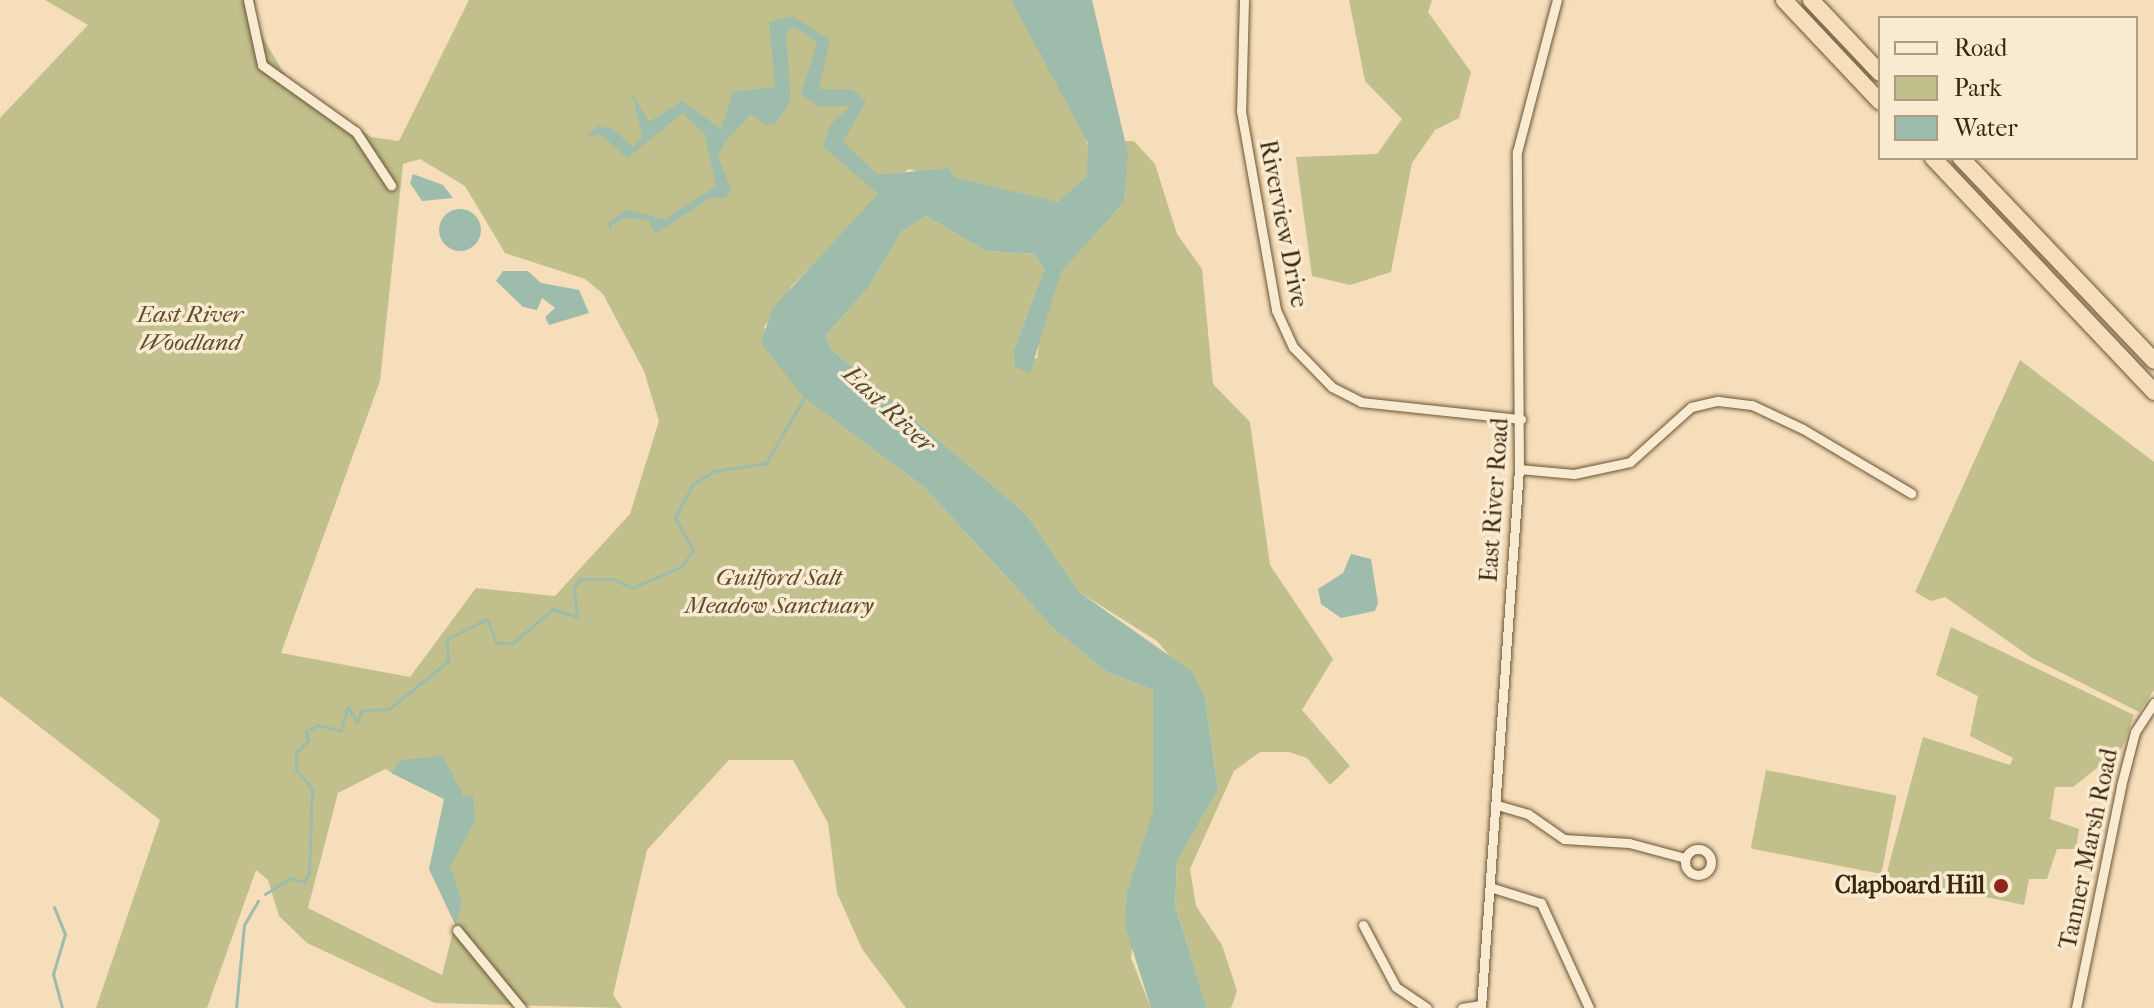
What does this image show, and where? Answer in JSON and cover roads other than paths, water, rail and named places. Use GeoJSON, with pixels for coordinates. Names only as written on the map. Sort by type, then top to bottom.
{"type":"FeatureCollection","features":[{"type":"Feature","properties":{"kind":"highway"},"geometry":{"type":"LineString","coordinates":[[1784,0],[1878,100]]}},
{"type":"Feature","properties":{"kind":"highway"},"geometry":{"type":"LineString","coordinates":[[1811,0],[1878,71]]}},
{"type":"Feature","properties":{"kind":"highway"},"geometry":{"type":"LineString","coordinates":[[1935,160],[2154,392]]}},
{"type":"Feature","properties":{"kind":"highway"},"geometry":{"type":"LineString","coordinates":[[1963,160],[2154,361]]}},
{"type":"Feature","properties":{"kind":"street"},"geometry":{"type":"LineString","coordinates":[[248,0],[262,65],[356,132],[391,185]]}},
{"type":"Feature","properties":{"kind":"street","name":"Riverview Drive"},"geometry":{"type":"LineString","coordinates":[[1244,0],[1241,111],[1276,310],[1293,347],[1332,387],[1361,402],[1521,419]]}},
{"type":"Feature","properties":{"kind":"street","name":"East River Road"},"geometry":{"type":"LineString","coordinates":[[1481,1006],[1493,888],[1519,469],[1518,138],[1557,0]]}},
{"type":"Feature","properties":{"kind":"street"},"geometry":{"type":"LineString","coordinates":[[1519,469],[1574,474],[1630,462],[1662,427],[1691,407],[1718,401],[1752,405],[1803,429],[1911,493]]}},
{"type":"Feature","properties":{"kind":"street","name":"Tanner Marsh Road"},"geometry":{"type":"LineString","coordinates":[[2076,1008],[2121,786],[2135,732],[2154,703]]}},
{"type":"Feature","properties":{"kind":"street"},"geometry":{"type":"LineString","coordinates":[[1497,805],[1564,839],[1629,843],[1685,858]]}},
{"type":"Feature","properties":{"kind":"street"},"geometry":{"type":"LineString","coordinates":[[1493,888],[1541,903],[1589,1008]]}},
{"type":"Feature","properties":{"kind":"street"},"geometry":{"type":"LineString","coordinates":[[1363,925],[1396,987],[1427,1008]]}},
{"type":"Feature","properties":{"kind":"street"},"geometry":{"type":"LineString","coordinates":[[457,930],[521,1008]]}},
{"type":"Feature","properties":{"kind":"street"},"geometry":{"type":"LineString","coordinates":[[1462,1008],[1481,1006]]}},
{"type":"Feature","properties":{"kind":"water","name":"East River"},"geometry":{"type":"Polygon","coordinates":[[[1011,0],[1092,0],[1128,154],[1124,202],[1061,272],[1030,373],[1015,367],[1014,350],[1044,270],[1035,254],[986,251],[926,216],[901,232],[869,287],[826,335],[831,349],[1026,514],[1079,592],[1191,671],[1205,697],[1218,790],[1177,861],[1175,906],[1207,1008],[1151,1008],[1125,926],[1127,893],[1153,811],[1153,690],[1107,672],[1055,630],[924,487],[804,398],[761,343],[772,309],[878,194],[823,146],[830,125],[850,106],[818,106],[801,94],[817,43],[795,27],[786,33],[791,100],[777,122],[766,125],[751,114],[724,143],[718,157],[731,188],[726,198],[710,198],[656,234],[648,220],[626,218],[611,225],[613,235],[607,224],[626,210],[665,219],[716,186],[704,133],[683,113],[627,158],[600,134],[586,137],[597,126],[613,129],[633,147],[642,136],[632,92],[649,122],[682,101],[721,129],[733,92],[775,87],[769,22],[792,16],[830,40],[819,89],[852,89],[866,101],[843,142],[878,175],[948,168],[956,178],[1058,202],[1087,176],[1088,143],[1011,0]]]}},
{"type":"Feature","properties":{"kind":"water"},"geometry":{"type":"Polygon","coordinates":[[[413,174],[443,185],[453,198],[422,201],[410,183],[413,174]]]}},
{"type":"Feature","properties":{"kind":"water"},"geometry":{"type":"Polygon","coordinates":[[[460,209],[475,215],[481,230],[475,245],[460,251],[445,245],[439,230],[445,215],[460,209]]]}},
{"type":"Feature","properties":{"kind":"water"},"geometry":{"type":"Polygon","coordinates":[[[503,271],[528,271],[541,283],[579,290],[589,313],[549,325],[545,317],[555,308],[542,298],[537,310],[523,307],[496,281],[503,271]]]}},
{"type":"Feature","properties":{"kind":"water"},"geometry":{"type":"Polygon","coordinates":[[[1351,554],[1371,559],[1378,603],[1375,611],[1341,618],[1321,604],[1318,589],[1343,573],[1351,554]]]}},
{"type":"Feature","properties":{"kind":"water"},"geometry":{"type":"Polygon","coordinates":[[[443,756],[464,797],[473,795],[475,822],[450,866],[462,903],[455,924],[429,869],[444,799],[391,773],[401,760],[443,756]]]}},
{"type":"Feature","properties":{"kind":"waterway"},"geometry":{"type":"LineString","coordinates":[[265,894],[291,878],[304,882],[309,873],[312,789],[296,770],[296,752],[308,741],[306,731],[319,725],[340,731],[348,707],[357,722],[362,710],[389,709],[448,661],[447,639],[487,619],[496,643],[513,643],[553,609],[577,617],[574,587],[581,579],[614,579],[632,588],[682,566],[693,550],[675,517],[693,484],[714,471],[766,463],[804,398]]}},
{"type":"Feature","properties":{"kind":"waterway"},"geometry":{"type":"LineString","coordinates":[[236,1008],[244,925],[258,901]]}},
{"type":"Feature","properties":{"kind":"waterway"},"geometry":{"type":"LineString","coordinates":[[54,907],[65,934],[53,974],[62,1008]]}},
{"type":"Feature","properties":{"kind":"place","name":"Clapboard Hill"},"geometry":{"type":"Point","coordinates":[2001,886]}},
{"type":"Feature","properties":{"kind":"park label","name":"East River Woodland"},"geometry":{"type":"Point","coordinates":[190,329]}},
{"type":"Feature","properties":{"kind":"park label","name":"Guilford Salt Meadow Sanctuary"},"geometry":{"type":"Point","coordinates":[779,592]}}]}
